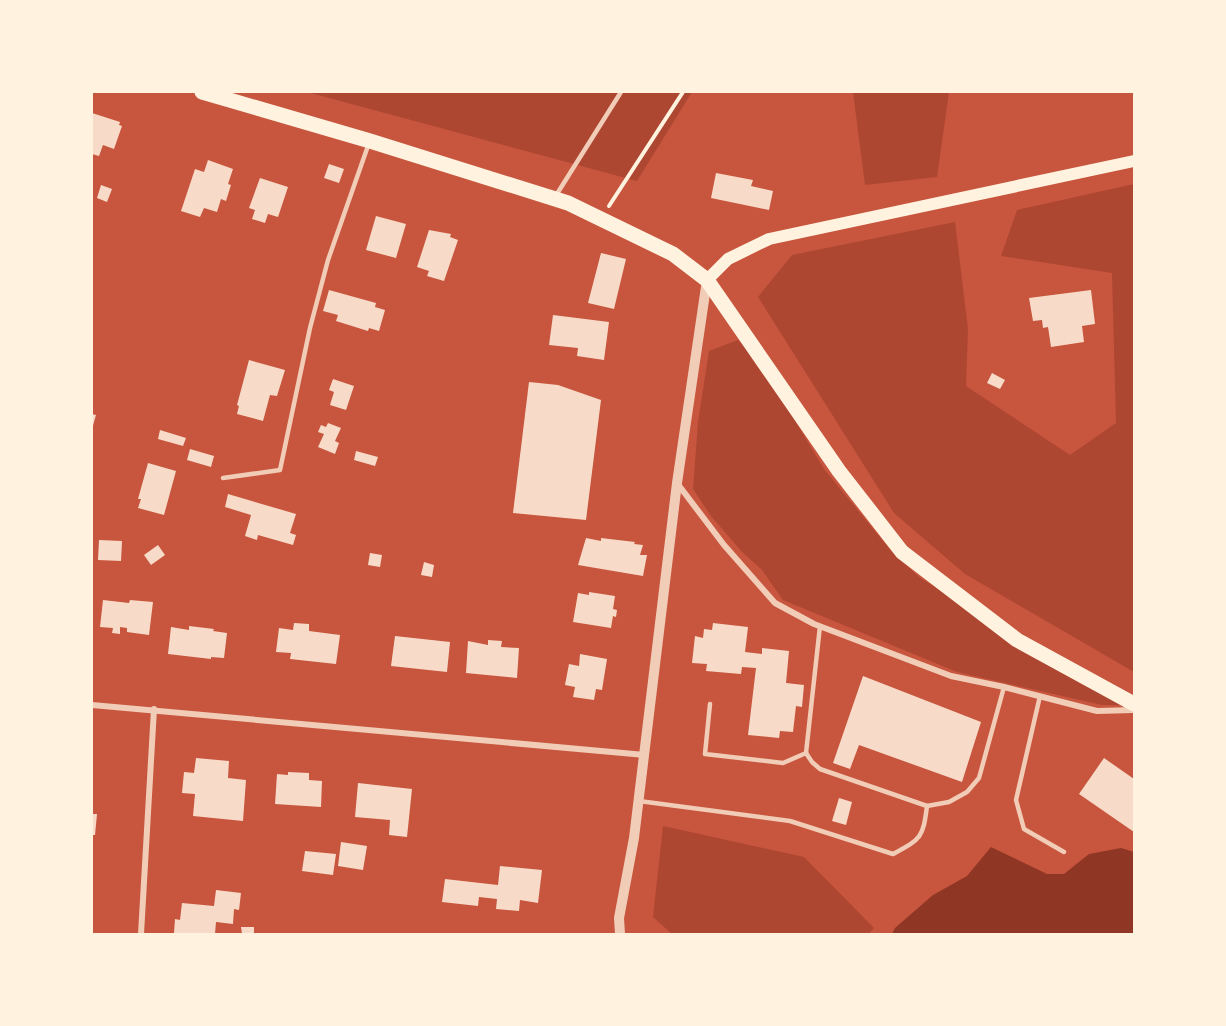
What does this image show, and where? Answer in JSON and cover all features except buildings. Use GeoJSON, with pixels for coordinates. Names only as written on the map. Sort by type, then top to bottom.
{"type":"FeatureCollection","features":[{"type":"Feature","properties":{"kind":"main road"},"geometry":{"type":"LineString","coordinates":[[202,92],[370,141],[568,204],[673,254],[707,280],[839,471],[902,552],[1017,640],[1134,704]]}},
{"type":"Feature","properties":{"kind":"main road"},"geometry":{"type":"LineString","coordinates":[[707,280],[728,259],[769,239],[1134,161]]}},
{"type":"Feature","properties":{"kind":"street"},"geometry":{"type":"LineString","coordinates":[[620,934],[619,918],[639,801],[677,483],[707,280]]}},
{"type":"Feature","properties":{"kind":"street"},"geometry":{"type":"LineString","coordinates":[[677,483],[724,545],[775,603],[820,626],[951,676],[1005,687],[1097,711],[1134,710]]}},
{"type":"Feature","properties":{"kind":"street"},"geometry":{"type":"LineString","coordinates":[[92,705],[645,755]]}},
{"type":"Feature","properties":{"kind":"street"},"geometry":{"type":"LineString","coordinates":[[141,934],[154,709]]}},
{"type":"Feature","properties":{"kind":"lane"},"geometry":{"type":"LineString","coordinates":[[553,199],[621,92]]}},
{"type":"Feature","properties":{"kind":"lane"},"geometry":{"type":"LineString","coordinates":[[223,478],[280,470],[310,328],[328,260],[370,141]]}},
{"type":"Feature","properties":{"kind":"lane"},"geometry":{"type":"LineString","coordinates":[[820,626],[806,753],[820,769],[927,806],[949,802],[967,792],[979,778],[1005,687]]}},
{"type":"Feature","properties":{"kind":"lane"},"geometry":{"type":"LineString","coordinates":[[1040,696],[1016,800],[1024,829],[1064,852]]}},
{"type":"Feature","properties":{"kind":"lane"},"geometry":{"type":"LineString","coordinates":[[710,704],[705,754],[783,763],[806,753]]}},
{"type":"Feature","properties":{"kind":"lane"},"geometry":{"type":"LineString","coordinates":[[639,801],[790,821],[893,854],[917,842],[924,827],[927,806]]}},
{"type":"Feature","properties":{"kind":"path"},"geometry":{"type":"LineString","coordinates":[[601,219],[683,92]]}},
{"type":"Feature","properties":{"kind":"shaded area"},"geometry":{"type":"Polygon","coordinates":[[[307,92],[692,92],[637,181],[307,92]]]}},
{"type":"Feature","properties":{"kind":"shaded area"},"geometry":{"type":"Polygon","coordinates":[[[853,92],[949,92],[937,177],[865,185],[853,92]]]}},
{"type":"Feature","properties":{"kind":"shaded area"},"geometry":{"type":"Polygon","coordinates":[[[1134,184],[1134,672],[965,574],[894,513],[758,297],[792,255],[955,222],[968,329],[966,386],[1070,455],[1116,423],[1112,273],[1001,256],[1017,210],[1134,184]]]}},
{"type":"Feature","properties":{"kind":"shaded area"},"geometry":{"type":"Polygon","coordinates":[[[738,340],[764,369],[824,469],[892,552],[919,577],[1124,705],[1102,705],[957,672],[783,600],[762,570],[742,552],[711,516],[693,489],[698,422],[709,351],[738,340]]]}},
{"type":"Feature","properties":{"kind":"shaded area"},"geometry":{"type":"Polygon","coordinates":[[[663,826],[804,857],[874,928],[869,934],[672,934],[653,917],[663,826]]]}},
{"type":"Feature","properties":{"kind":"shaded area"},"geometry":{"type":"Polygon","coordinates":[[[991,847],[1047,874],[1064,874],[1089,854],[1121,848],[1134,852],[1134,934],[892,934],[895,928],[933,895],[967,876],[991,847]]]}}]}
